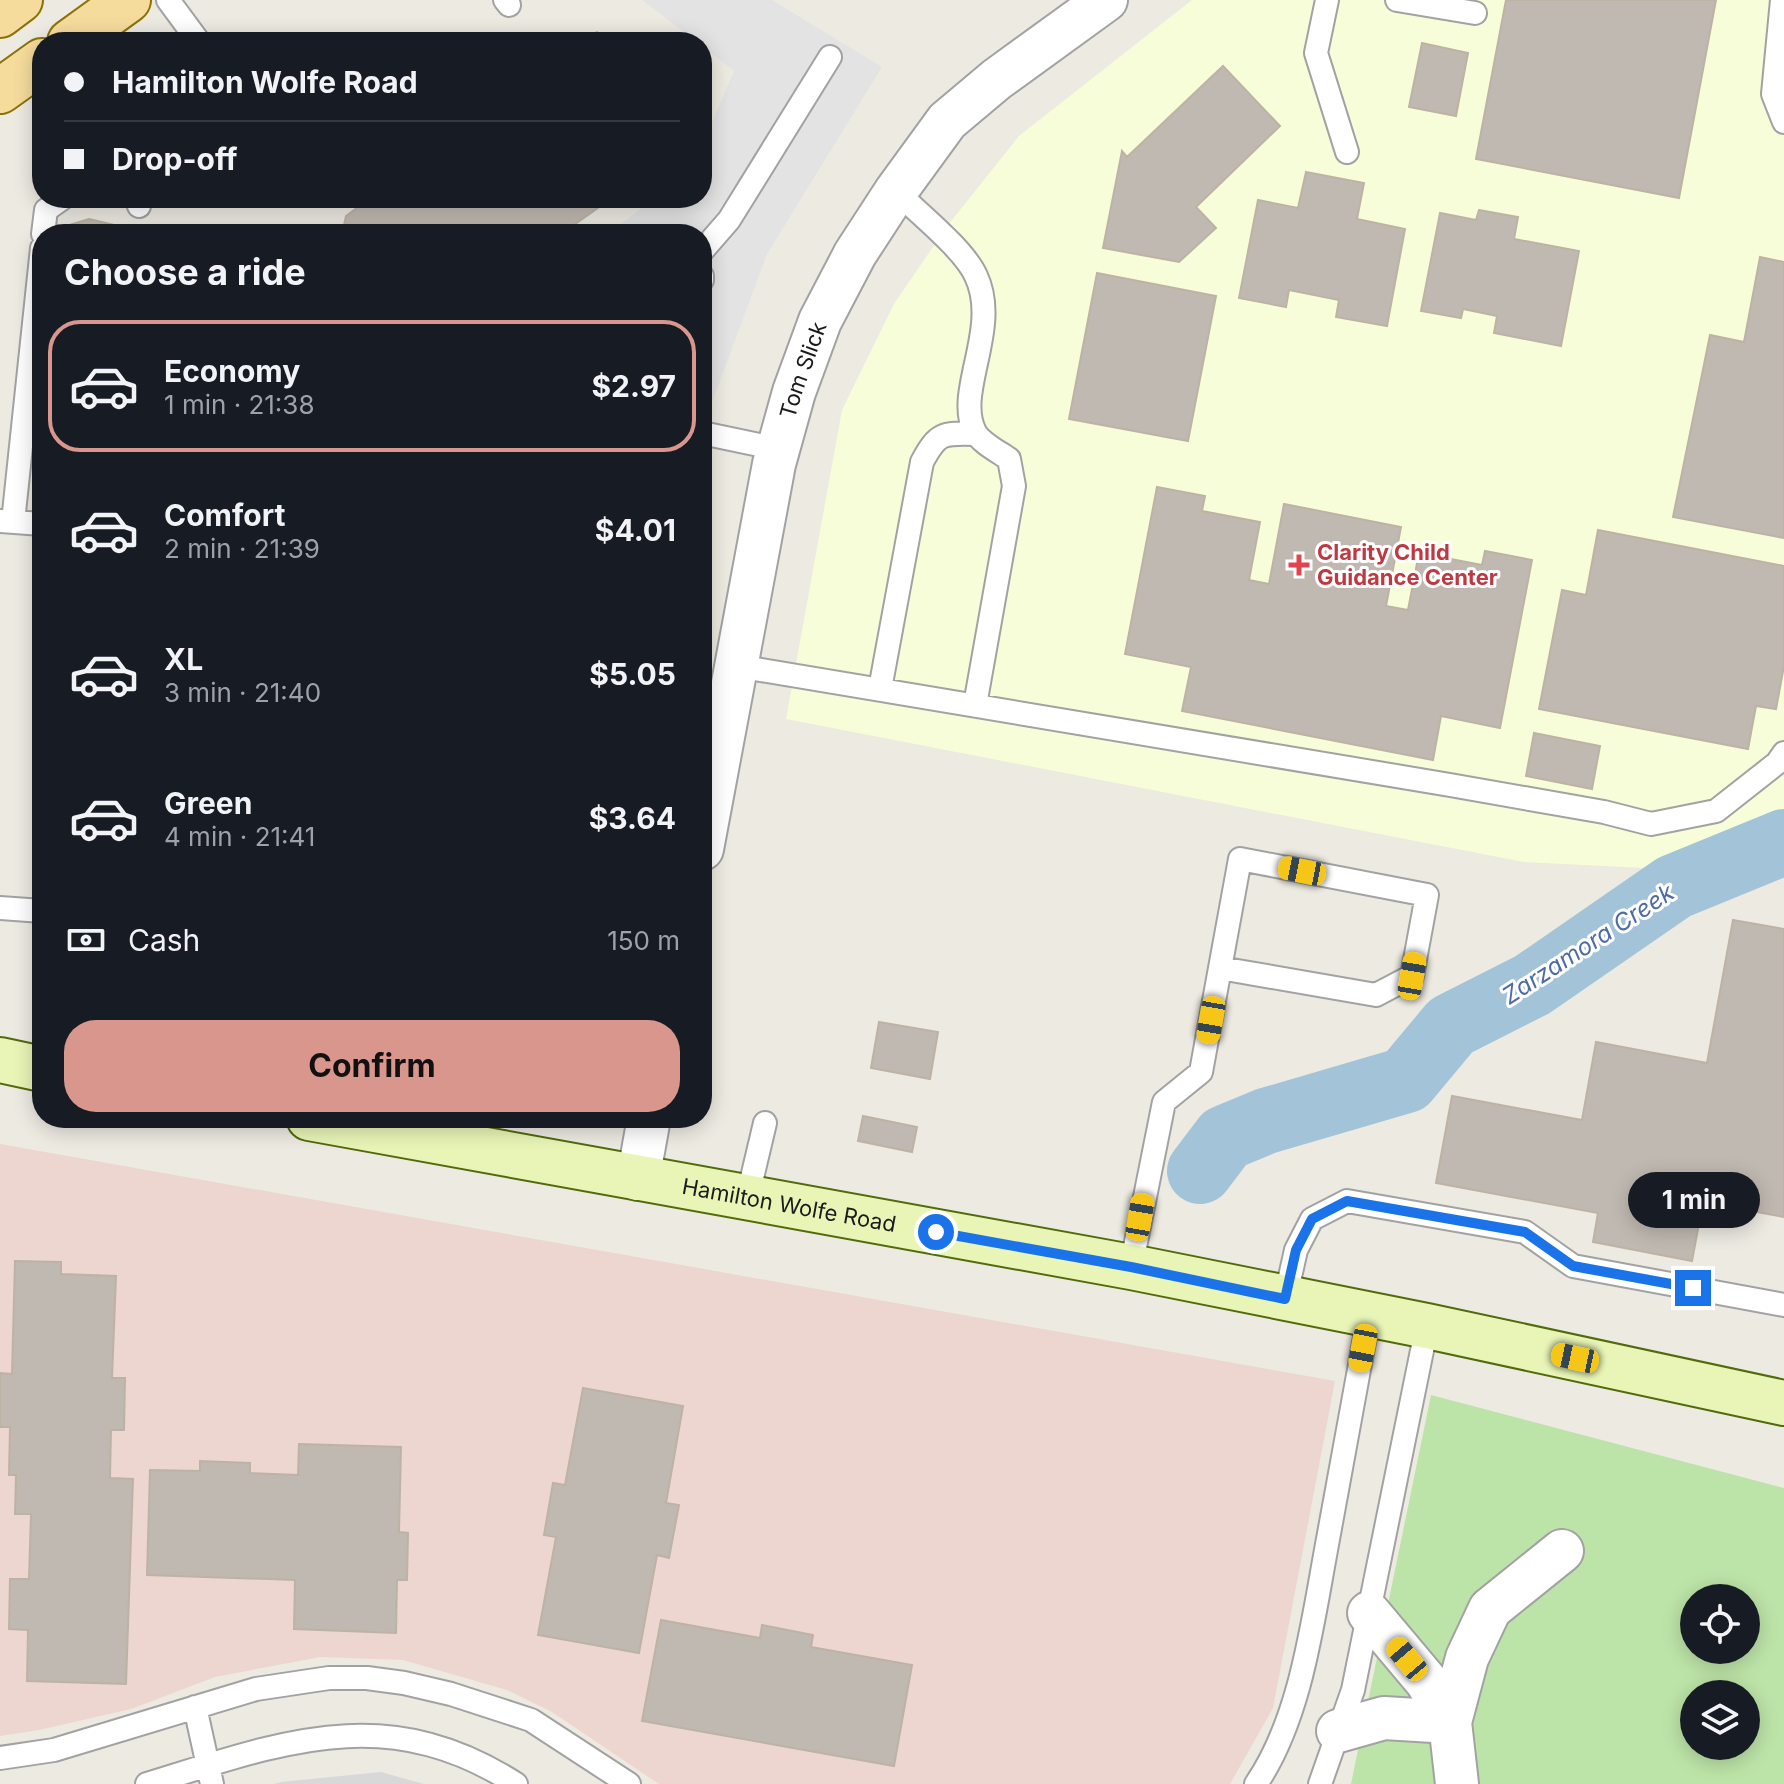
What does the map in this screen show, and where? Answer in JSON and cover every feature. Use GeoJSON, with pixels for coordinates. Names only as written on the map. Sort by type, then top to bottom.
{"type":"FeatureCollection","features":[{"type":"Feature","properties":{"kind":"main road"},"geometry":{"type":"LineString","coordinates":[[0,15],[20,0]]}},
{"type":"Feature","properties":{"kind":"main road"},"geometry":{"type":"LineString","coordinates":[[84,32],[128,0]]}},
{"type":"Feature","properties":{"kind":"main road"},"geometry":{"type":"LineString","coordinates":[[0,91],[32,68]]}},
{"type":"Feature","properties":{"kind":"street","name":"Tom Slick"},"geometry":{"type":"LineString","coordinates":[[712,797],[778,449],[794,392],[820,321],[855,254],[947,121],[997,79],[1106,0]]}},
{"type":"Feature","properties":{"kind":"street"},"geometry":{"type":"LineString","coordinates":[[0,1060],[32,1067]]}},
{"type":"Feature","properties":{"kind":"street","name":"Hamilton Wolfe Road"},"geometry":{"type":"LineString","coordinates":[[363,1128],[1131,1267],[1427,1326],[1784,1403]]}},
{"type":"Feature","properties":{"kind":"street"},"geometry":{"type":"LineString","coordinates":[[638,1179],[647,1128]]}},
{"type":"Feature","properties":{"kind":"street"},"geometry":{"type":"LineString","coordinates":[[1457,1784],[1450,1722],[1467,1658],[1490,1609],[1562,1551]]}},
{"type":"Feature","properties":{"kind":"street"},"geometry":{"type":"LineString","coordinates":[[1369,1613],[1427,1682],[1450,1722]]}},
{"type":"Feature","properties":{"kind":"street"},"geometry":{"type":"LineString","coordinates":[[1338,1731],[1384,1718],[1450,1722]]}},
{"type":"Feature","properties":{"kind":"lane"},"geometry":{"type":"LineString","coordinates":[[168,0],[192,32]]}},
{"type":"Feature","properties":{"kind":"lane"},"geometry":{"type":"LineString","coordinates":[[1327,0],[1316,53],[1347,152]]}},
{"type":"Feature","properties":{"kind":"lane"},"geometry":{"type":"LineString","coordinates":[[1397,0],[1475,13]]}},
{"type":"Feature","properties":{"kind":"lane"},"geometry":{"type":"LineString","coordinates":[[1782,0],[1773,94],[1784,122]]}},
{"type":"Feature","properties":{"kind":"lane"},"geometry":{"type":"LineString","coordinates":[[712,240],[729,220],[830,57]]}},
{"type":"Feature","properties":{"kind":"lane"},"geometry":{"type":"LineString","coordinates":[[896,191],[957,251],[976,276],[986,321],[969,408],[976,434]]}},
{"type":"Feature","properties":{"kind":"lane"},"geometry":{"type":"LineString","coordinates":[[32,324],[6,522],[32,523]]}},
{"type":"Feature","properties":{"kind":"lane"},"geometry":{"type":"LineString","coordinates":[[880,689],[922,462],[933,442],[946,433],[976,434],[1009,459],[1014,486],[975,705]]}},
{"type":"Feature","properties":{"kind":"lane"},"geometry":{"type":"LineString","coordinates":[[712,435],[778,449]]}},
{"type":"Feature","properties":{"kind":"lane"},"geometry":{"type":"LineString","coordinates":[[737,666],[1589,809],[1651,824],[1716,811],[1777,763],[1784,753]]}},
{"type":"Feature","properties":{"kind":"lane"},"geometry":{"type":"LineString","coordinates":[[1131,1267],[1164,1102],[1201,1072],[1220,968],[1240,859],[1427,895],[1412,976],[1376,995],[1220,968]]}},
{"type":"Feature","properties":{"kind":"lane"},"geometry":{"type":"LineString","coordinates":[[0,908],[32,910]]}},
{"type":"Feature","properties":{"kind":"lane"},"geometry":{"type":"LineString","coordinates":[[747,1199],[765,1123]]}},
{"type":"Feature","properties":{"kind":"lane"},"geometry":{"type":"LineString","coordinates":[[1285,1299],[1296,1250],[1312,1219],[1347,1201],[1525,1232],[1573,1266],[1784,1305]]}},
{"type":"Feature","properties":{"kind":"lane"},"geometry":{"type":"LineString","coordinates":[[1256,1784],[1289,1716],[1309,1638],[1369,1315]]}},
{"type":"Feature","properties":{"kind":"lane"},"geometry":{"type":"LineString","coordinates":[[1320,1784],[1353,1690],[1427,1326]]}},
{"type":"Feature","properties":{"kind":"lane"},"geometry":{"type":"LineString","coordinates":[[0,1758],[54,1750],[256,1689],[329,1678],[404,1683],[451,1694],[531,1720],[629,1784]]}},
{"type":"Feature","properties":{"kind":"lane"},"geometry":{"type":"LineString","coordinates":[[195,1707],[210,1775]]}},
{"type":"Feature","properties":{"kind":"lane"},"geometry":{"type":"LineString","coordinates":[[147,1784],[210,1775],[276,1745],[308,1739],[371,1736],[441,1748],[492,1769],[516,1784]]}},
{"type":"Feature","properties":{"kind":"shaded area"},"geometry":{"type":"Polygon","coordinates":[[[642,0],[772,0],[882,67],[767,254],[712,402],[712,224],[621,224],[642,208],[712,208],[712,123],[734,71],[712,54],[712,32],[684,32],[642,0]]]}},
{"type":"Feature","properties":{"kind":"shaded area","name":"Clarity Child Guidance Center"},"geometry":{"type":"Polygon","coordinates":[[[1192,0],[1784,0],[1784,819],[1644,868],[1524,862],[786,719],[842,410],[894,304],[948,225],[1019,136],[1192,0]]]}},
{"type":"Feature","properties":{"kind":"shaded area"},"geometry":{"type":"Polygon","coordinates":[[[0,1144],[1335,1381],[1273,1708],[1230,1784],[659,1784],[552,1712],[507,1690],[403,1660],[320,1657],[215,1677],[131,1709],[0,1736],[0,1144]]]}},
{"type":"Feature","properties":{"kind":"shaded area"},"geometry":{"type":"Polygon","coordinates":[[[381,1772],[424,1784],[274,1784],[281,1782],[381,1772]]]}},
{"type":"Feature","properties":{"kind":"green space"},"geometry":{"type":"Polygon","coordinates":[[[1431,1395],[1784,1488],[1784,1784],[1351,1784],[1431,1395]]]}},
{"type":"Feature","properties":{"kind":"building"},"geometry":{"type":"Polygon","coordinates":[[[1506,0],[1716,0],[1679,198],[1476,159],[1506,0]]]}},
{"type":"Feature","properties":{"kind":"building"},"geometry":{"type":"Polygon","coordinates":[[[1422,43],[1468,53],[1456,116],[1409,107],[1422,43]]]}},
{"type":"Feature","properties":{"kind":"building"},"geometry":{"type":"Polygon","coordinates":[[[1223,66],[1280,126],[1196,207],[1216,228],[1179,262],[1103,248],[1122,151],[1127,157],[1223,66]]]}},
{"type":"Feature","properties":{"kind":"building"},"geometry":{"type":"Polygon","coordinates":[[[1306,172],[1364,183],[1357,219],[1405,229],[1387,326],[1336,317],[1339,300],[1289,290],[1286,307],[1239,298],[1258,200],[1298,208],[1306,172]]]}},
{"type":"Feature","properties":{"kind":"building"},"geometry":{"type":"Polygon","coordinates":[[[357,208],[598,208],[575,224],[344,224],[346,216],[357,208]]]}},
{"type":"Feature","properties":{"kind":"building"},"geometry":{"type":"Polygon","coordinates":[[[1479,210],[1518,217],[1514,239],[1579,251],[1561,346],[1494,333],[1497,316],[1463,309],[1461,318],[1421,311],[1440,213],[1476,220],[1479,210]]]}},
{"type":"Feature","properties":{"kind":"building"},"geometry":{"type":"Polygon","coordinates":[[[89,219],[110,224],[73,224],[89,219]]]}},
{"type":"Feature","properties":{"kind":"building"},"geometry":{"type":"Polygon","coordinates":[[[1760,257],[1784,262],[1784,538],[1673,517],[1710,335],[1744,342],[1760,257]]]}},
{"type":"Feature","properties":{"kind":"building"},"geometry":{"type":"Polygon","coordinates":[[[1097,273],[1216,296],[1188,441],[1069,419],[1097,273]]]}},
{"type":"Feature","properties":{"kind":"building"},"geometry":{"type":"Polygon","coordinates":[[[1157,487],[1205,496],[1202,511],[1260,522],[1249,580],[1269,584],[1284,504],[1401,527],[1386,606],[1408,610],[1419,553],[1482,565],[1485,551],[1532,560],[1500,728],[1441,716],[1433,760],[1182,711],[1191,667],[1125,654],[1157,487]]]}},
{"type":"Feature","properties":{"kind":"building"},"geometry":{"type":"Polygon","coordinates":[[[1598,530],[1784,566],[1784,666],[1776,709],[1756,706],[1748,749],[1539,709],[1562,590],[1586,595],[1598,530]]]}},
{"type":"Feature","properties":{"kind":"building"},"geometry":{"type":"Polygon","coordinates":[[[1534,733],[1600,746],[1592,789],[1526,776],[1534,733]]]}},
{"type":"Feature","properties":{"kind":"building"},"geometry":{"type":"Polygon","coordinates":[[[1733,920],[1784,929],[1784,1217],[1703,1202],[1692,1261],[1593,1242],[1598,1213],[1436,1183],[1452,1096],[1582,1120],[1596,1042],[1707,1063],[1733,920]]]}},
{"type":"Feature","properties":{"kind":"building"},"geometry":{"type":"Polygon","coordinates":[[[879,1022],[938,1032],[930,1079],[871,1068],[879,1022]]]}},
{"type":"Feature","properties":{"kind":"building"},"geometry":{"type":"Polygon","coordinates":[[[863,1116],[917,1127],[912,1152],[858,1141],[863,1116]]]}},
{"type":"Feature","properties":{"kind":"building"},"geometry":{"type":"Polygon","coordinates":[[[15,1261],[61,1262],[61,1274],[116,1276],[112,1378],[125,1378],[124,1430],[111,1430],[110,1478],[133,1479],[126,1684],[27,1681],[28,1630],[9,1629],[10,1579],[29,1579],[31,1514],[15,1514],[16,1475],[9,1475],[10,1427],[0,1427],[0,1373],[12,1374],[15,1261]]]}},
{"type":"Feature","properties":{"kind":"building"},"geometry":{"type":"Polygon","coordinates":[[[583,1388],[683,1406],[666,1503],[679,1505],[669,1558],[657,1555],[639,1653],[538,1635],[556,1537],[544,1535],[553,1483],[565,1485],[583,1388]]]}},
{"type":"Feature","properties":{"kind":"building"},"geometry":{"type":"Polygon","coordinates":[[[299,1444],[401,1447],[399,1532],[408,1533],[407,1580],[397,1580],[396,1633],[294,1629],[295,1580],[147,1575],[150,1470],[200,1471],[200,1461],[250,1463],[250,1473],[298,1475],[299,1444]]]}},
{"type":"Feature","properties":{"kind":"building"},"geometry":{"type":"Polygon","coordinates":[[[661,1620],[760,1638],[762,1625],[813,1635],[811,1647],[912,1665],[894,1766],[642,1721],[661,1620]]]}},
{"type":"Feature","properties":{"kind":"waterway","name":"Zarzamora Creek"},"geometry":{"type":"LineString","coordinates":[[1200,1171],[1225,1138],[1266,1121],[1406,1080],[1451,1026],[1532,985],[1674,887],[1784,842]]}},
{"type":"Feature","properties":{"kind":"place","name":"Clarity Child Guidance Center"},"geometry":{"type":"Point","coordinates":[1299,565]}},
{"type":"Feature","properties":{"kind":"route"},"geometry":{"type":"LineString","coordinates":[[936,1232],[1285,1299],[1296,1250],[1312,1219],[1347,1201],[1525,1232],[1573,1266],[1693,1288]]}}]}
